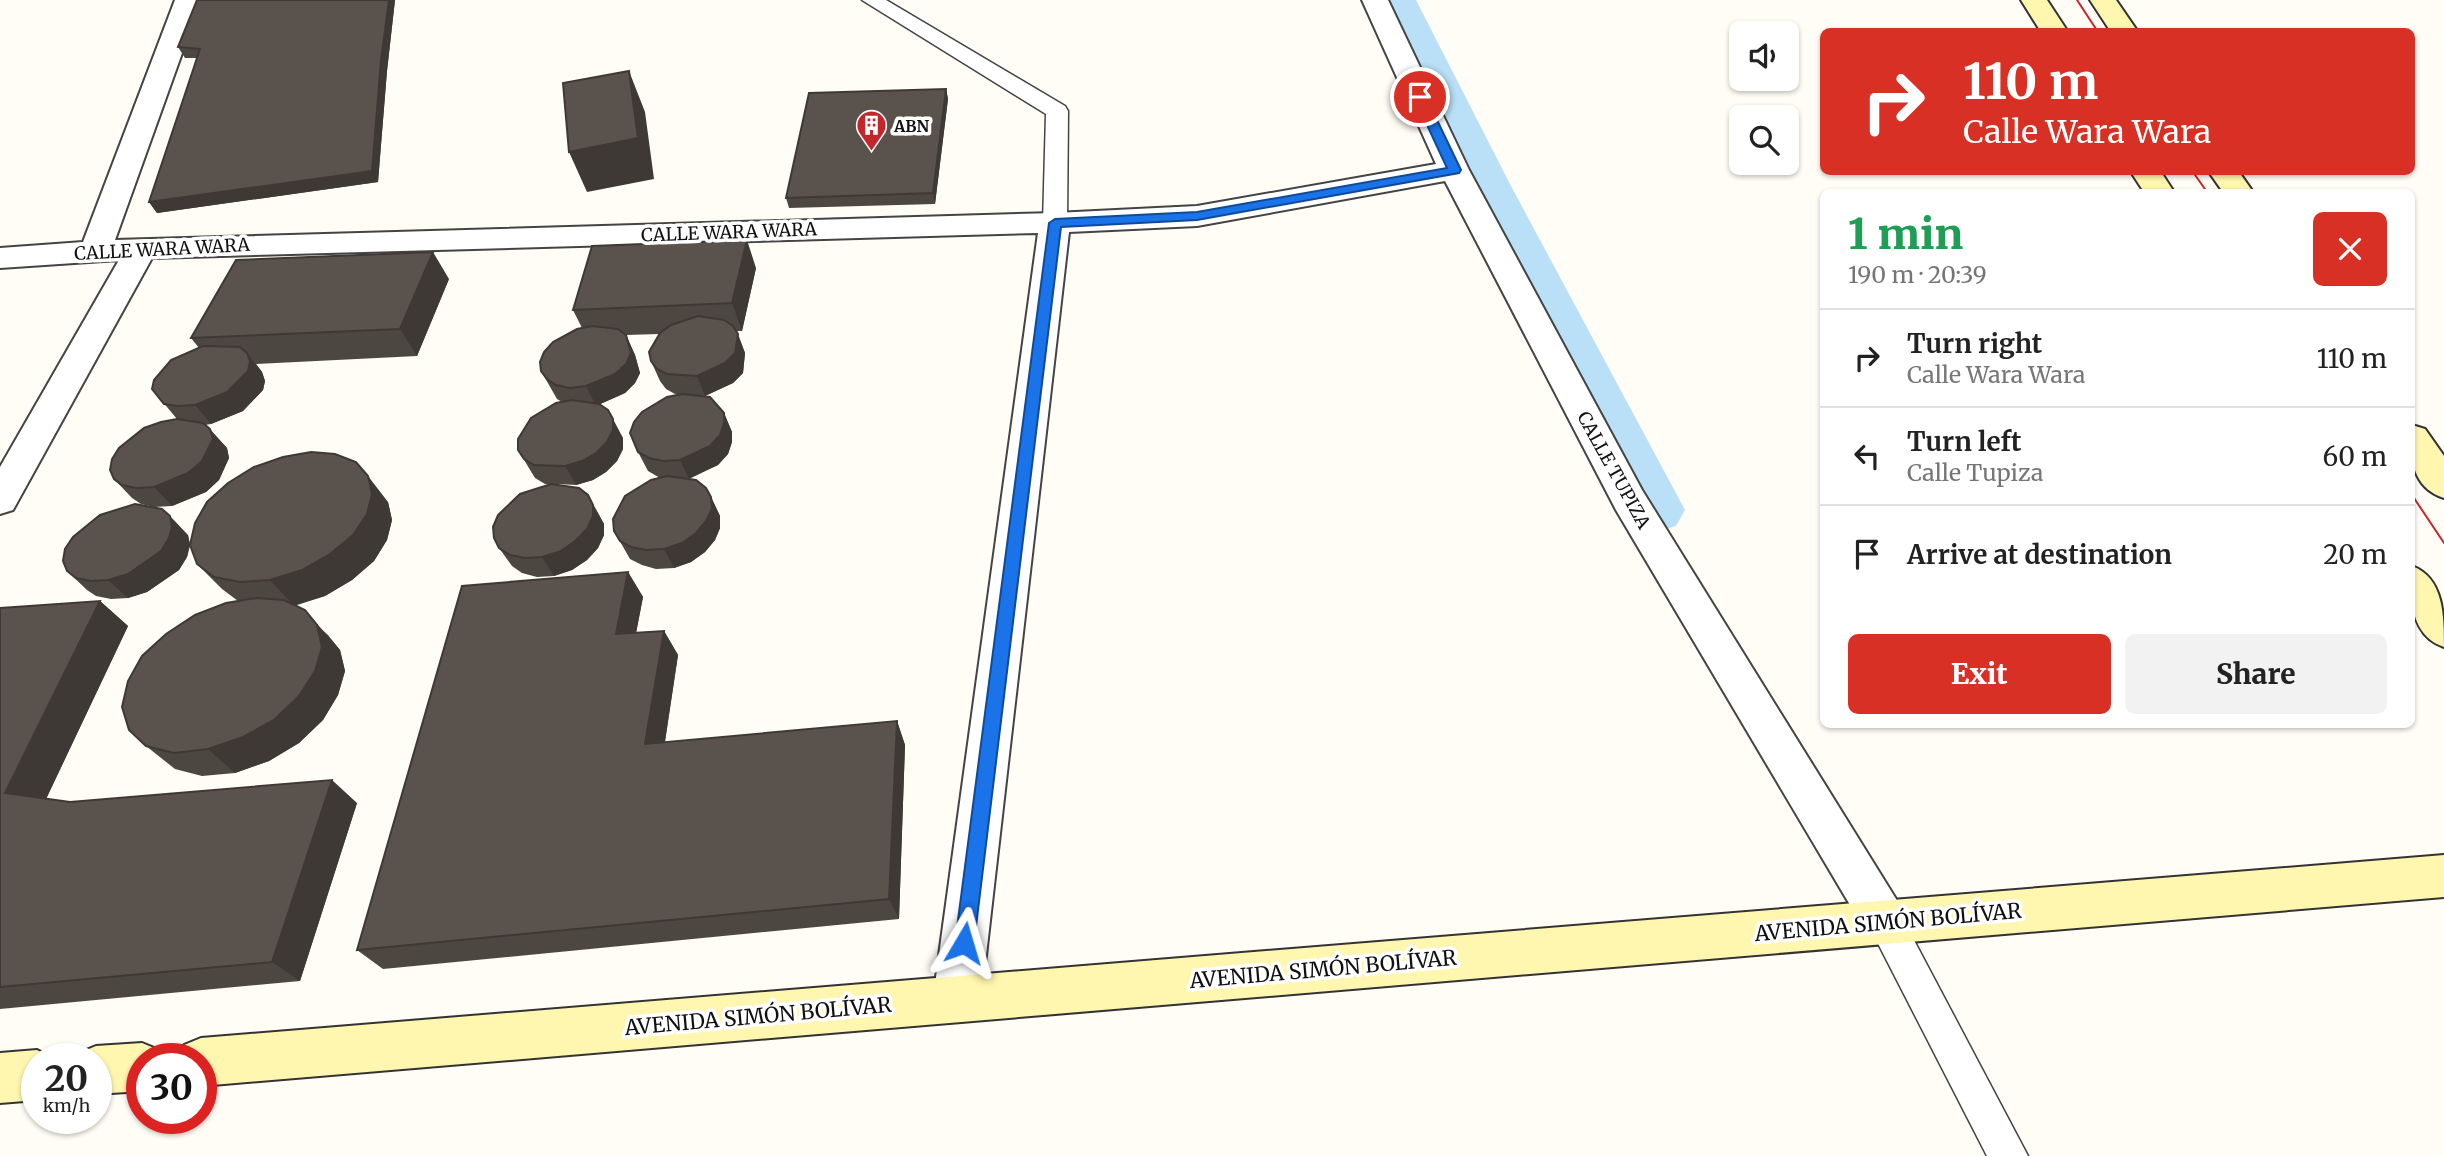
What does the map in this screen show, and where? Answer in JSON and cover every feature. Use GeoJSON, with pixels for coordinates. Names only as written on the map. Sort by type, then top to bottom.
{"type":"FeatureCollection","features":[{"type":"Feature","properties":{"kind":"street"},"geometry":{"type":"LineString","coordinates":[[95,252],[188,0]]}},
{"type":"Feature","properties":{"kind":"street","name":"CALLE TUPIZA"},"geometry":{"type":"LineString","coordinates":[[1375,0],[1454,170],[1629,500],[1885,922]]}},
{"type":"Feature","properties":{"kind":"street"},"geometry":{"type":"LineString","coordinates":[[2034,0],[2052,28]]}},
{"type":"Feature","properties":{"kind":"street"},"geometry":{"type":"LineString","coordinates":[[2103,0],[2122,28]]}},
{"type":"Feature","properties":{"kind":"street","name":"CALLE WARA WARA"},"geometry":{"type":"LineString","coordinates":[[0,258],[142,248],[1055,223],[1197,216],[1454,170]]}},
{"type":"Feature","properties":{"kind":"street"},"geometry":{"type":"LineString","coordinates":[[957,999],[1055,223]]}},
{"type":"Feature","properties":{"kind":"street"},"geometry":{"type":"LineString","coordinates":[[0,500],[142,248]]}},
{"type":"Feature","properties":{"kind":"street"},"geometry":{"type":"LineString","coordinates":[[2415,442],[2444,484]]}},
{"type":"Feature","properties":{"kind":"street"},"geometry":{"type":"LineString","coordinates":[[2415,586],[2444,631]]}},
{"type":"Feature","properties":{"kind":"street","name":"AVENIDA SIMÓN BOLÍVAR"},"geometry":{"type":"LineString","coordinates":[[217,1061],[2444,876]]}},
{"type":"Feature","properties":{"kind":"street"},"geometry":{"type":"LineString","coordinates":[[0,1078],[21,1076]]}},
{"type":"Feature","properties":{"kind":"lane"},"geometry":{"type":"LineString","coordinates":[[872,0],[1056,111],[1055,223]]}},
{"type":"Feature","properties":{"kind":"lane"},"geometry":{"type":"LineString","coordinates":[[1885,922],[2008,1156]]}},
{"type":"Feature","properties":{"kind":"building"},"geometry":{"type":"Polygon","coordinates":[[[197,0],[389,0],[372,171],[149,202],[200,49],[178,47],[197,0]]]}},
{"type":"Feature","properties":{"kind":"building"},"geometry":{"type":"Polygon","coordinates":[[[629,71],[638,138],[569,152],[563,83],[629,71]]]}},
{"type":"Feature","properties":{"kind":"building","name":"ABN"},"geometry":{"type":"Polygon","coordinates":[[[946,89],[933,193],[786,198],[809,93],[946,89]]]}},
{"type":"Feature","properties":{"kind":"building"},"geometry":{"type":"Polygon","coordinates":[[[747,240],[732,303],[573,310],[592,246],[747,240]]]}},
{"type":"Feature","properties":{"kind":"building"},"geometry":{"type":"Polygon","coordinates":[[[433,252],[400,329],[191,338],[236,260],[433,252]]]}},
{"type":"Feature","properties":{"kind":"building"},"geometry":{"type":"Polygon","coordinates":[[[698,316],[724,320],[733,326],[738,334],[735,353],[725,363],[697,376],[667,374],[657,369],[649,352],[660,333],[671,325],[698,316]]]}},
{"type":"Feature","properties":{"kind":"building"},"geometry":{"type":"Polygon","coordinates":[[[592,326],[618,329],[626,335],[631,353],[626,364],[615,374],[586,386],[570,388],[556,385],[547,379],[541,371],[540,362],[544,352],[553,342],[577,329],[592,326]]]}},
{"type":"Feature","properties":{"kind":"building"},"geometry":{"type":"Polygon","coordinates":[[[203,346],[240,347],[247,353],[250,361],[248,371],[227,392],[195,405],[164,404],[152,389],[154,380],[171,360],[203,346]]]}},
{"type":"Feature","properties":{"kind":"building"},"geometry":{"type":"Polygon","coordinates":[[[682,394],[710,397],[724,413],[720,435],[710,446],[680,460],[663,461],[638,452],[630,433],[634,422],[642,412],[667,397],[682,394]]]}},
{"type":"Feature","properties":{"kind":"building"},"geometry":{"type":"Polygon","coordinates":[[[572,400],[599,404],[608,410],[613,419],[613,430],[607,442],[596,453],[582,461],[565,466],[534,465],[524,459],[518,450],[518,439],[531,418],[556,403],[572,400]]]}},
{"type":"Feature","properties":{"kind":"building"},"geometry":{"type":"Polygon","coordinates":[[[177,419],[203,423],[210,429],[213,439],[202,461],[188,473],[154,487],[136,488],[122,485],[114,479],[110,470],[112,459],[119,448],[144,428],[177,419]]]}},
{"type":"Feature","properties":{"kind":"building"},"geometry":{"type":"Polygon","coordinates":[[[311,452],[335,454],[356,462],[368,476],[372,494],[367,514],[353,535],[330,554],[302,570],[270,580],[240,582],[214,577],[197,564],[190,545],[195,523],[207,502],[228,483],[254,467],[283,457],[311,452]]]}},
{"type":"Feature","properties":{"kind":"building"},"geometry":{"type":"Polygon","coordinates":[[[667,476],[696,480],[706,488],[711,497],[712,509],[706,521],[682,543],[664,549],[646,550],[620,541],[614,531],[613,519],[625,496],[651,480],[667,476]]]}},
{"type":"Feature","properties":{"kind":"building"},"geometry":{"type":"Polygon","coordinates":[[[551,484],[579,488],[588,495],[593,505],[593,516],[587,529],[561,551],[542,557],[510,555],[499,548],[493,527],[498,515],[520,494],[551,484]]]}},
{"type":"Feature","properties":{"kind":"building"},"geometry":{"type":"Polygon","coordinates":[[[135,504],[162,509],[170,516],[172,527],[161,551],[128,574],[108,580],[76,578],[67,571],[63,561],[65,549],[73,537],[100,515],[135,504]]]}},
{"type":"Feature","properties":{"kind":"building"},"geometry":{"type":"Polygon","coordinates":[[[628,572],[616,634],[664,631],[645,744],[897,721],[889,899],[357,950],[462,586],[628,572]]]}},
{"type":"Feature","properties":{"kind":"building"},"geometry":{"type":"Polygon","coordinates":[[[256,598],[284,600],[305,610],[317,625],[322,647],[315,671],[299,696],[274,720],[243,737],[208,749],[174,753],[146,746],[129,730],[122,707],[128,681],[142,656],[166,634],[195,615],[226,603],[256,598]]]}},
{"type":"Feature","properties":{"kind":"building"},"geometry":{"type":"Polygon","coordinates":[[[100,601],[5,793],[70,802],[332,780],[272,962],[0,987],[0,608],[100,601]]]}},
{"type":"Feature","properties":{"kind":"waterway"},"geometry":{"type":"LineString","coordinates":[[1396,0],[1488,186],[1656,510]]}},
{"type":"Feature","properties":{"kind":"tram line"},"geometry":{"type":"LineString","coordinates":[[2077,0],[2095,28]]}},
{"type":"Feature","properties":{"kind":"tram line"},"geometry":{"type":"LineString","coordinates":[[2195,175],[2205,189]]}},
{"type":"Feature","properties":{"kind":"tram line"},"geometry":{"type":"LineString","coordinates":[[2415,500],[2444,543]]}},
{"type":"Feature","properties":{"kind":"place","name":"ABN"},"geometry":{"type":"Point","coordinates":[871,153]}},
{"type":"Feature","properties":{"kind":"route"},"geometry":{"type":"LineString","coordinates":[[964,943],[1055,223],[1197,216],[1454,170],[1420,97]]}}]}
